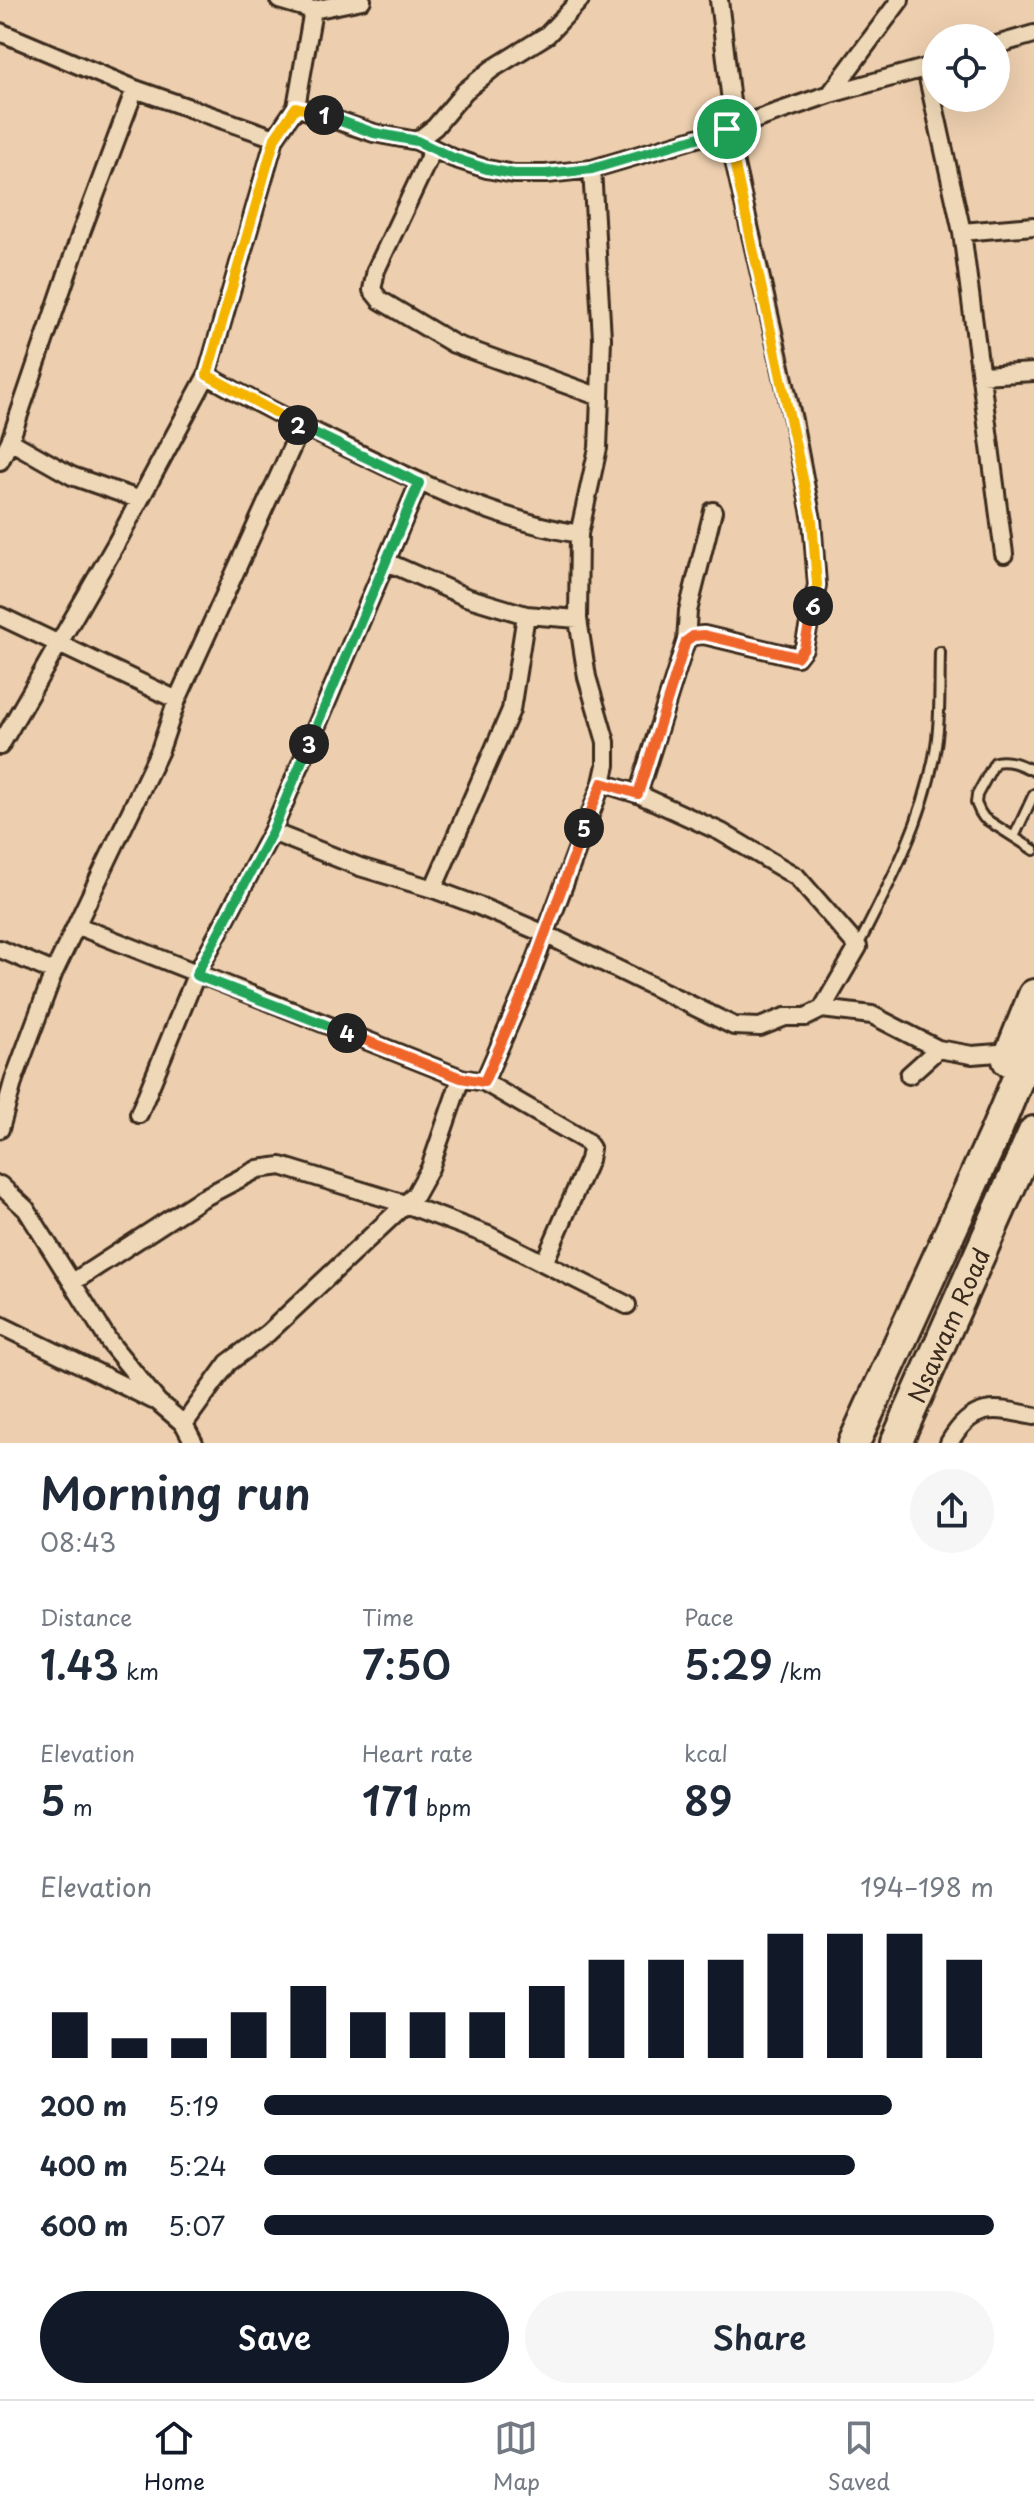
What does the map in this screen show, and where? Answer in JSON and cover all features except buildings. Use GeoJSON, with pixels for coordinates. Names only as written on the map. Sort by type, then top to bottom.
{"type":"FeatureCollection","features":[{"type":"Feature","properties":{"kind":"highway","name":"Nsawam Road"},"geometry":{"type":"LineString","coordinates":[[854,1443],[950,1231],[1022,1046],[1034,995]]}},
{"type":"Feature","properties":{"kind":"highway","name":"Nsawam Road"},"geometry":{"type":"LineString","coordinates":[[896,1443],[1034,1132]]}},
{"type":"Feature","properties":{"kind":"highway","name":"Nsawam Road"},"geometry":{"type":"LineString","coordinates":[[1000,1207],[1034,1157]]}},
{"type":"Feature","properties":{"kind":"street"},"geometry":{"type":"LineString","coordinates":[[279,0],[313,10],[362,0]]}},
{"type":"Feature","properties":{"kind":"street"},"geometry":{"type":"LineString","coordinates":[[417,141],[435,127],[465,91],[492,69],[547,35],[580,0]]}},
{"type":"Feature","properties":{"kind":"street"},"geometry":{"type":"LineString","coordinates":[[686,641],[693,636],[704,635],[797,657],[804,648],[817,585],[812,520],[730,128],[719,0]]}},
{"type":"Feature","properties":{"kind":"street"},"geometry":{"type":"LineString","coordinates":[[830,94],[900,0]]}},
{"type":"Feature","properties":{"kind":"street"},"geometry":{"type":"LineString","coordinates":[[0,746],[117,542],[207,375],[275,138],[296,107],[313,10]]}},
{"type":"Feature","properties":{"kind":"street"},"geometry":{"type":"LineString","coordinates":[[0,32],[135,89],[275,138]]}},
{"type":"Feature","properties":{"kind":"street"},"geometry":{"type":"LineString","coordinates":[[1010,41],[1034,34]]}},
{"type":"Feature","properties":{"kind":"street"},"geometry":{"type":"LineString","coordinates":[[296,107],[374,133],[417,141],[487,169],[514,174],[546,174],[592,169],[830,94],[922,69]]}},
{"type":"Feature","properties":{"kind":"street"},"geometry":{"type":"LineString","coordinates":[[0,461],[10,441],[81,233],[135,89]]}},
{"type":"Feature","properties":{"kind":"street"},"geometry":{"type":"LineString","coordinates":[[939,112],[962,232],[1004,554]]}},
{"type":"Feature","properties":{"kind":"street"},"geometry":{"type":"LineString","coordinates":[[433,149],[376,270],[372,290],[380,300],[454,344],[600,397]]}},
{"type":"Feature","properties":{"kind":"street"},"geometry":{"type":"LineString","coordinates":[[484,1082],[526,986],[606,765],[606,742],[587,677],[578,619],[579,534],[598,448],[602,338],[592,169]]}},
{"type":"Feature","properties":{"kind":"street"},"geometry":{"type":"LineString","coordinates":[[962,232],[1034,226]]}},
{"type":"Feature","properties":{"kind":"street"},"geometry":{"type":"LineString","coordinates":[[981,375],[1034,372]]}},
{"type":"Feature","properties":{"kind":"street"},"geometry":{"type":"LineString","coordinates":[[207,375],[301,427],[419,483],[540,527],[579,534]]}},
{"type":"Feature","properties":{"kind":"street"},"geometry":{"type":"LineString","coordinates":[[0,1129],[14,1079],[54,972],[160,750],[177,700],[301,427]]}},
{"type":"Feature","properties":{"kind":"street"},"geometry":{"type":"LineString","coordinates":[[10,441],[72,476],[138,499]]}},
{"type":"Feature","properties":{"kind":"street"},"geometry":{"type":"LineString","coordinates":[[139,1114],[196,975],[272,832],[419,483]]}},
{"type":"Feature","properties":{"kind":"street"},"geometry":{"type":"LineString","coordinates":[[638,794],[686,641],[688,611],[713,511]]}},
{"type":"Feature","properties":{"kind":"street"},"geometry":{"type":"LineString","coordinates":[[387,562],[466,597],[526,615],[578,619]]}},
{"type":"Feature","properties":{"kind":"street"},"geometry":{"type":"LineString","coordinates":[[433,889],[511,710],[526,615]]}},
{"type":"Feature","properties":{"kind":"street"},"geometry":{"type":"LineString","coordinates":[[0,616],[177,700]]}},
{"type":"Feature","properties":{"kind":"street"},"geometry":{"type":"LineString","coordinates":[[272,832],[360,867],[433,889],[545,934],[734,1026],[760,1027],[785,1017],[806,1017],[822,1009],[858,947],[797,877],[721,832],[638,794],[602,783]]}},
{"type":"Feature","properties":{"kind":"street"},"geometry":{"type":"LineString","coordinates":[[78,926],[461,1078],[484,1082],[586,1141],[591,1148],[589,1160],[544,1263]]}},
{"type":"Feature","properties":{"kind":"street"},"geometry":{"type":"LineString","coordinates":[[0,949],[54,972]]}},
{"type":"Feature","properties":{"kind":"street"},"geometry":{"type":"LineString","coordinates":[[822,1009],[872,1015],[938,1049],[972,1055],[1022,1046]]}},
{"type":"Feature","properties":{"kind":"street"},"geometry":{"type":"LineString","coordinates":[[909,1075],[938,1049]]}},
{"type":"Feature","properties":{"kind":"street"},"geometry":{"type":"LineString","coordinates":[[184,1424],[228,1363],[268,1333],[405,1204],[424,1182],[461,1078]]}},
{"type":"Feature","properties":{"kind":"street"},"geometry":{"type":"LineString","coordinates":[[73,1282],[199,1200],[258,1169],[281,1166],[405,1204],[488,1235],[627,1305]]}},
{"type":"Feature","properties":{"kind":"street"},"geometry":{"type":"LineString","coordinates":[[0,1185],[26,1209],[110,1343],[158,1402],[184,1424],[194,1443]]}},
{"type":"Feature","properties":{"kind":"street"},"geometry":{"type":"LineString","coordinates":[[0,1325],[158,1402]]}},
{"type":"Feature","properties":{"kind":"street"},"geometry":{"type":"LineString","coordinates":[[949,1443],[968,1416],[987,1410],[1034,1416]]}},
{"type":"Feature","properties":{"kind":"lane"},"geometry":{"type":"LineString","coordinates":[[858,947],[904,855],[931,771],[937,739],[940,652]]}},
{"type":"Feature","properties":{"kind":"lane"},"geometry":{"type":"LineString","coordinates":[[1034,771],[1004,760],[995,762],[977,795],[976,803],[984,818],[1034,850]]}},
{"type":"Feature","properties":{"kind":"lane"},"geometry":{"type":"LineString","coordinates":[[1014,837],[1034,794]]}},
{"type":"Feature","properties":{"kind":"route"},"geometry":{"type":"LineString","coordinates":[[296,107],[374,133],[417,141],[453,158],[487,169],[514,174],[546,174],[592,169],[727,129],[793,420],[812,520],[817,585],[803,652],[794,658],[704,635],[693,636],[686,641],[638,794],[602,783],[526,986],[484,1082],[461,1078],[196,975],[272,832],[419,483],[262,407],[207,375],[275,138],[296,107]]}}]}
